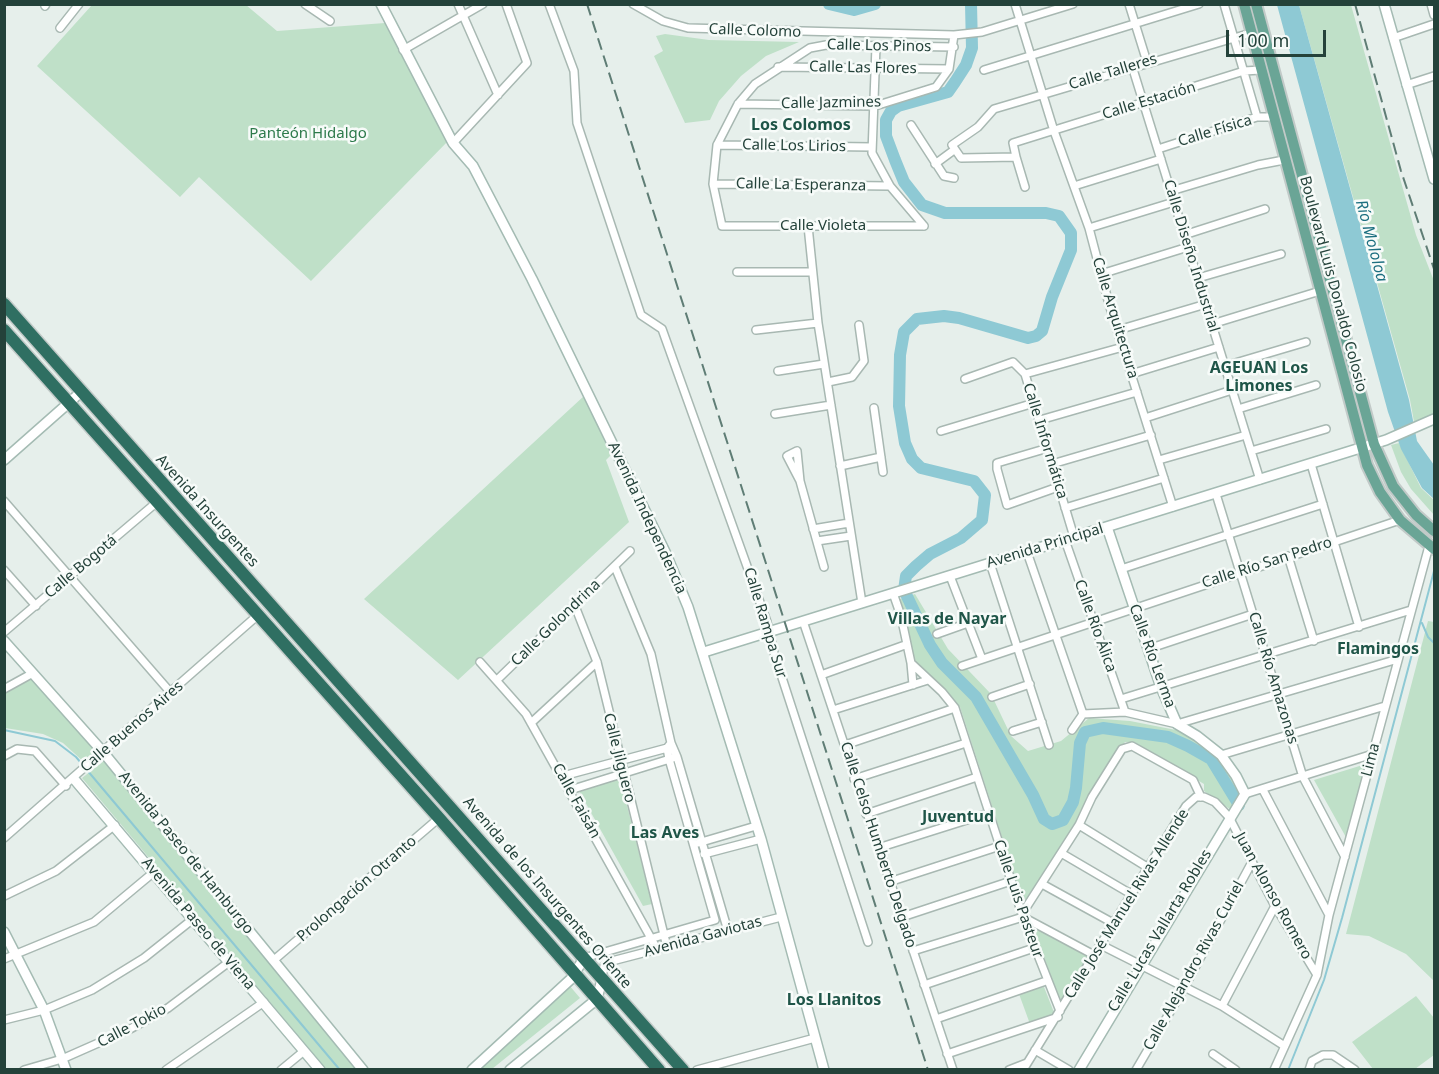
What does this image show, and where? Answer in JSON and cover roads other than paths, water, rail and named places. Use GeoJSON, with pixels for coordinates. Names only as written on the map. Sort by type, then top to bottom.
{"type":"FeatureCollection","features":[{"type":"Feature","properties":{"kind":"highway","name":"Avenida Insurgentes"},"geometry":{"type":"LineString","coordinates":[[4,304],[388,737]]}},
{"type":"Feature","properties":{"kind":"highway","name":"Avenida Insurgentes"},"geometry":{"type":"LineString","coordinates":[[4,330],[71,401],[157,502],[376,747]]}},
{"type":"Feature","properties":{"kind":"highway"},"geometry":{"type":"LineString","coordinates":[[141,483],[150,484],[194,533],[209,535]]}},
{"type":"Feature","properties":{"kind":"highway"},"geometry":{"type":"LineString","coordinates":[[197,546],[209,535]]}},
{"type":"Feature","properties":{"kind":"highway"},"geometry":{"type":"LineString","coordinates":[[258,615],[266,617],[295,644],[306,645]]}},
{"type":"Feature","properties":{"kind":"highway"},"geometry":{"type":"LineString","coordinates":[[312,677],[325,666]]}},
{"type":"Feature","properties":{"kind":"highway"},"geometry":{"type":"LineString","coordinates":[[388,737],[376,747],[440,818],[572,976],[659,1070]]}},
{"type":"Feature","properties":{"kind":"highway","name":"Avenida de los Insurgentes Oriente"},"geometry":{"type":"LineString","coordinates":[[388,737],[683,1070]]}},
{"type":"Feature","properties":{"kind":"main road","name":"Boulevard Luis Donaldo Colosio"},"geometry":{"type":"LineString","coordinates":[[1244,4],[1361,448],[1380,492],[1400,520],[1432,547]]}},
{"type":"Feature","properties":{"kind":"main road","name":"Boulevard Luis Donaldo Colosio"},"geometry":{"type":"LineString","coordinates":[[1256,4],[1374,444],[1393,486],[1416,515],[1434,531]]}},
{"type":"Feature","properties":{"kind":"street"},"geometry":{"type":"LineString","coordinates":[[60,28],[79,4]]}},
{"type":"Feature","properties":{"kind":"street"},"geometry":{"type":"LineString","coordinates":[[304,4],[330,21]]}},
{"type":"Feature","properties":{"kind":"street","name":"Avenida Independencia"},"geometry":{"type":"LineString","coordinates":[[381,4],[453,144],[473,166],[532,279],[666,554],[704,652],[760,839],[824,1070]]}},
{"type":"Feature","properties":{"kind":"street"},"geometry":{"type":"LineString","coordinates":[[458,4],[462,18],[498,95]]}},
{"type":"Feature","properties":{"kind":"street"},"geometry":{"type":"LineString","coordinates":[[403,50],[483,4]]}},
{"type":"Feature","properties":{"kind":"street"},"geometry":{"type":"LineString","coordinates":[[453,144],[527,63],[506,4]]}},
{"type":"Feature","properties":{"kind":"street","name":"Calle Rampa Sur"},"geometry":{"type":"LineString","coordinates":[[549,4],[574,70],[577,123],[641,315],[662,329],[767,622],[768,632],[868,942]]}},
{"type":"Feature","properties":{"kind":"street","name":"Calle Colomo"},"geometry":{"type":"LineString","coordinates":[[633,4],[663,21],[688,28],[956,35],[982,32],[1073,4]]}},
{"type":"Feature","properties":{"kind":"street","name":"Calle Arquitectura"},"geometry":{"type":"LineString","coordinates":[[1015,4],[1042,94],[1089,228],[1131,374],[1173,507]]}},
{"type":"Feature","properties":{"kind":"street"},"geometry":{"type":"LineString","coordinates":[[1129,4],[1147,62]]}},
{"type":"Feature","properties":{"kind":"street"},"geometry":{"type":"LineString","coordinates":[[984,70],[1199,4]]}},
{"type":"Feature","properties":{"kind":"street"},"geometry":{"type":"LineString","coordinates":[[1224,4],[1257,117]]}},
{"type":"Feature","properties":{"kind":"street"},"geometry":{"type":"LineString","coordinates":[[1384,4],[1434,179]]}},
{"type":"Feature","properties":{"kind":"street"},"geometry":{"type":"LineString","coordinates":[[1431,4],[1434,15]]}},
{"type":"Feature","properties":{"kind":"street"},"geometry":{"type":"LineString","coordinates":[[1393,38],[1434,24]]}},
{"type":"Feature","properties":{"kind":"street","name":"Calle Talleres"},"geometry":{"type":"LineString","coordinates":[[954,150],[952,144],[978,127],[994,109],[1233,36],[1251,33]]}},
{"type":"Feature","properties":{"kind":"street"},"geometry":{"type":"LineString","coordinates":[[949,69],[956,35]]}},
{"type":"Feature","properties":{"kind":"street","name":"Calle Los Pinos"},"geometry":{"type":"LineString","coordinates":[[722,226],[713,184],[717,145],[738,104],[754,84],[803,50],[818,46],[954,47]]}},
{"type":"Feature","properties":{"kind":"street"},"geometry":{"type":"LineString","coordinates":[[876,46],[872,153],[890,186]]}},
{"type":"Feature","properties":{"kind":"street","name":"Calle Diseño Industrial"},"geometry":{"type":"LineString","coordinates":[[1132,66],[1260,480]]}},
{"type":"Feature","properties":{"kind":"street","name":"Calle Las Flores"},"geometry":{"type":"LineString","coordinates":[[778,67],[949,69]]}},
{"type":"Feature","properties":{"kind":"street","name":"Calle Jazmines"},"geometry":{"type":"LineString","coordinates":[[738,104],[875,106],[936,87],[949,69]]}},
{"type":"Feature","properties":{"kind":"street","name":"Calle Estación"},"geometry":{"type":"LineString","coordinates":[[1016,157],[1013,144],[1244,71],[1261,70]]}},
{"type":"Feature","properties":{"kind":"street"},"geometry":{"type":"LineString","coordinates":[[1406,85],[1434,76]]}},
{"type":"Feature","properties":{"kind":"street","name":"Calle Física"},"geometry":{"type":"LineString","coordinates":[[1158,149],[1257,117],[1273,117]]}},
{"type":"Feature","properties":{"kind":"street"},"geometry":{"type":"LineString","coordinates":[[910,125],[944,176],[954,178]]}},
{"type":"Feature","properties":{"kind":"street","name":"Calle Los Lirios"},"geometry":{"type":"LineString","coordinates":[[717,145],[872,147]]}},
{"type":"Feature","properties":{"kind":"street"},"geometry":{"type":"LineString","coordinates":[[935,164],[954,150],[961,158],[1016,157],[1026,187]]}},
{"type":"Feature","properties":{"kind":"street"},"geometry":{"type":"LineString","coordinates":[[1074,186],[1161,159]]}},
{"type":"Feature","properties":{"kind":"street"},"geometry":{"type":"LineString","coordinates":[[1171,191],[1258,165],[1284,160]]}},
{"type":"Feature","properties":{"kind":"street","name":"Calle La Esperanza"},"geometry":{"type":"LineString","coordinates":[[713,184],[890,186]]}},
{"type":"Feature","properties":{"kind":"street","name":"Calle Violeta"},"geometry":{"type":"LineString","coordinates":[[722,226],[924,226],[890,186]]}},
{"type":"Feature","properties":{"kind":"street"},"geometry":{"type":"LineString","coordinates":[[1089,228],[1174,202]]}},
{"type":"Feature","properties":{"kind":"street"},"geometry":{"type":"LineString","coordinates":[[1185,235],[1265,209]]}},
{"type":"Feature","properties":{"kind":"street"},"geometry":{"type":"LineString","coordinates":[[808,226],[811,272],[824,364],[862,603]]}},
{"type":"Feature","properties":{"kind":"street"},"geometry":{"type":"LineString","coordinates":[[1101,274],[1188,247]]}},
{"type":"Feature","properties":{"kind":"street"},"geometry":{"type":"LineString","coordinates":[[1198,278],[1281,254]]}},
{"type":"Feature","properties":{"kind":"street"},"geometry":{"type":"LineString","coordinates":[[737,272],[811,272]]}},
{"type":"Feature","properties":{"kind":"street"},"geometry":{"type":"LineString","coordinates":[[1212,324],[1320,291]]}},
{"type":"Feature","properties":{"kind":"street"},"geometry":{"type":"LineString","coordinates":[[1118,330],[1206,304]]}},
{"type":"Feature","properties":{"kind":"street"},"geometry":{"type":"LineString","coordinates":[[756,330],[818,322]]}},
{"type":"Feature","properties":{"kind":"street"},"geometry":{"type":"LineString","coordinates":[[828,382],[852,377],[864,361],[859,325]]}},
{"type":"Feature","properties":{"kind":"street"},"geometry":{"type":"LineString","coordinates":[[1225,366],[1306,342]]}},
{"type":"Feature","properties":{"kind":"street","name":"Calle Informática"},"geometry":{"type":"LineString","coordinates":[[1069,539],[1065,508],[1025,374],[1123,347]]}},
{"type":"Feature","properties":{"kind":"street"},"geometry":{"type":"LineString","coordinates":[[1131,374],[1219,347]]}},
{"type":"Feature","properties":{"kind":"street"},"geometry":{"type":"LineString","coordinates":[[965,379],[1013,362],[1025,374]]}},
{"type":"Feature","properties":{"kind":"street"},"geometry":{"type":"LineString","coordinates":[[778,371],[824,364]]}},
{"type":"Feature","properties":{"kind":"street"},"geometry":{"type":"LineString","coordinates":[[1238,410],[1316,385]]}},
{"type":"Feature","properties":{"kind":"street"},"geometry":{"type":"LineString","coordinates":[[1145,418],[1232,390]]}},
{"type":"Feature","properties":{"kind":"street"},"geometry":{"type":"LineString","coordinates":[[4,460],[81,392]]}},
{"type":"Feature","properties":{"kind":"street"},"geometry":{"type":"LineString","coordinates":[[1040,420],[1137,392]]}},
{"type":"Feature","properties":{"kind":"street"},"geometry":{"type":"LineString","coordinates":[[941,431],[1034,403]]}},
{"type":"Feature","properties":{"kind":"street"},"geometry":{"type":"LineString","coordinates":[[775,414],[831,405]]}},
{"type":"Feature","properties":{"kind":"street"},"geometry":{"type":"LineString","coordinates":[[874,408],[883,472]]}},
{"type":"Feature","properties":{"kind":"street","name":"Avenida Principal"},"geometry":{"type":"LineString","coordinates":[[704,652],[1387,440],[1431,420]]}},
{"type":"Feature","properties":{"kind":"street"},"geometry":{"type":"LineString","coordinates":[[1251,451],[1326,429]]}},
{"type":"Feature","properties":{"kind":"street"},"geometry":{"type":"LineString","coordinates":[[1052,464],[1151,435]]}},
{"type":"Feature","properties":{"kind":"street"},"geometry":{"type":"LineString","coordinates":[[1159,460],[1246,435]]}},
{"type":"Feature","properties":{"kind":"street"},"geometry":{"type":"LineString","coordinates":[[1047,448],[998,463],[1007,505],[1058,487]]}},
{"type":"Feature","properties":{"kind":"street"},"geometry":{"type":"LineString","coordinates":[[840,466],[881,457]]}},
{"type":"Feature","properties":{"kind":"street"},"geometry":{"type":"LineString","coordinates":[[1311,464],[1359,627]]}},
{"type":"Feature","properties":{"kind":"street"},"geometry":{"type":"LineString","coordinates":[[1065,508],[1164,478]]}},
{"type":"Feature","properties":{"kind":"street"},"geometry":{"type":"LineString","coordinates":[[800,481],[824,567]]}},
{"type":"Feature","properties":{"kind":"street","name":"Calle Río Amazonas"},"geometry":{"type":"LineString","coordinates":[[1216,494],[1303,777],[1345,857]]}},
{"type":"Feature","properties":{"kind":"street"},"geometry":{"type":"LineString","coordinates":[[4,501],[171,693]]}},
{"type":"Feature","properties":{"kind":"street","name":"Calle Bogotá"},"geometry":{"type":"LineString","coordinates":[[4,632],[157,502]]}},
{"type":"Feature","properties":{"kind":"street"},"geometry":{"type":"LineString","coordinates":[[1121,569],[1323,504]]}},
{"type":"Feature","properties":{"kind":"street","name":"Calle Río San Pedro"},"geometry":{"type":"LineString","coordinates":[[962,666],[1017,645],[1400,520]]}},
{"type":"Feature","properties":{"kind":"street"},"geometry":{"type":"LineString","coordinates":[[813,529],[849,523]]}},
{"type":"Feature","properties":{"kind":"street","name":"Calle Río Lerma"},"geometry":{"type":"LineString","coordinates":[[1107,527],[1161,687],[1177,724],[1221,755],[1245,794]]}},
{"type":"Feature","properties":{"kind":"street"},"geometry":{"type":"LineString","coordinates":[[817,541],[851,536]]}},
{"type":"Feature","properties":{"kind":"street","name":"Calle Río Álica"},"geometry":{"type":"LineString","coordinates":[[1069,539],[1093,621],[1125,712]]}},
{"type":"Feature","properties":{"kind":"street","name":"Lima"},"geometry":{"type":"LineString","coordinates":[[1274,1070],[1283,1045],[1317,975],[1329,915],[1385,706],[1432,547]]}},
{"type":"Feature","properties":{"kind":"street","name":"Calle Golondrina"},"geometry":{"type":"LineString","coordinates":[[498,679],[630,551]]}},
{"type":"Feature","properties":{"kind":"street"},"geometry":{"type":"LineString","coordinates":[[1026,552],[1083,714]]}},
{"type":"Feature","properties":{"kind":"street"},"geometry":{"type":"LineString","coordinates":[[1288,556],[1314,641]]}},
{"type":"Feature","properties":{"kind":"street"},"geometry":{"type":"LineString","coordinates":[[990,563],[1049,745]]}},
{"type":"Feature","properties":{"kind":"street"},"geometry":{"type":"LineString","coordinates":[[615,567],[651,654],[670,746],[669,759],[696,857],[760,839]]}},
{"type":"Feature","properties":{"kind":"street"},"geometry":{"type":"LineString","coordinates":[[4,570],[36,606]]}},
{"type":"Feature","properties":{"kind":"street"},"geometry":{"type":"LineString","coordinates":[[950,576],[982,659]]}},
{"type":"Feature","properties":{"kind":"street"},"geometry":{"type":"LineString","coordinates":[[895,593],[913,685]]}},
{"type":"Feature","properties":{"kind":"street","name":"Calle Jilguero"},"geometry":{"type":"LineString","coordinates":[[575,606],[597,662],[619,761],[667,946]]}},
{"type":"Feature","properties":{"kind":"street"},"geometry":{"type":"LineString","coordinates":[[1121,699],[1412,610]]}},
{"type":"Feature","properties":{"kind":"street"},"geometry":{"type":"LineString","coordinates":[[1148,649],[1253,614]]}},
{"type":"Feature","properties":{"kind":"street","name":"Calle Buenos Aires"},"geometry":{"type":"LineString","coordinates":[[4,838],[66,786],[258,615]]}},
{"type":"Feature","properties":{"kind":"street","name":"Calle Celso Humberto Delgado"},"geometry":{"type":"LineString","coordinates":[[803,621],[952,1070]]}},
{"type":"Feature","properties":{"kind":"street"},"geometry":{"type":"LineString","coordinates":[[937,634],[968,623]]}},
{"type":"Feature","properties":{"kind":"street","name":"Avenida Paseo de Hamburgo"},"geometry":{"type":"LineString","coordinates":[[4,641],[103,752],[363,1070]]}},
{"type":"Feature","properties":{"kind":"street"},"geometry":{"type":"LineString","coordinates":[[821,675],[905,645]]}},
{"type":"Feature","properties":{"kind":"street"},"geometry":{"type":"LineString","coordinates":[[1083,714],[1125,712],[1177,724],[1398,659]]}},
{"type":"Feature","properties":{"kind":"street","name":"Calle Faisán"},"geometry":{"type":"LineString","coordinates":[[480,662],[498,679],[531,723],[653,939],[657,950]]}},
{"type":"Feature","properties":{"kind":"street"},"geometry":{"type":"LineString","coordinates":[[531,723],[597,662]]}},
{"type":"Feature","properties":{"kind":"street","name":"Calle Luis Pasteur"},"geometry":{"type":"LineString","coordinates":[[910,663],[955,708],[1011,881],[1059,1014]]}},
{"type":"Feature","properties":{"kind":"street"},"geometry":{"type":"LineString","coordinates":[[4,689],[33,673]]}},
{"type":"Feature","properties":{"kind":"street"},"geometry":{"type":"LineString","coordinates":[[833,710],[928,680]]}},
{"type":"Feature","properties":{"kind":"street"},"geometry":{"type":"LineString","coordinates":[[992,697],[1030,684]]}},
{"type":"Feature","properties":{"kind":"street"},"geometry":{"type":"LineString","coordinates":[[1221,755],[1385,706]]}},
{"type":"Feature","properties":{"kind":"street"},"geometry":{"type":"LineString","coordinates":[[845,745],[955,708]]}},
{"type":"Feature","properties":{"kind":"street"},"geometry":{"type":"LineString","coordinates":[[1072,730],[1083,714]]}},
{"type":"Feature","properties":{"kind":"street"},"geometry":{"type":"LineString","coordinates":[[1013,731],[1042,722]]}},
{"type":"Feature","properties":{"kind":"street"},"geometry":{"type":"LineString","coordinates":[[854,779],[966,743]]}},
{"type":"Feature","properties":{"kind":"street"},"geometry":{"type":"LineString","coordinates":[[670,746],[677,757],[728,930]]}},
{"type":"Feature","properties":{"kind":"street"},"geometry":{"type":"LineString","coordinates":[[562,776],[670,746]]}},
{"type":"Feature","properties":{"kind":"street"},"geometry":{"type":"LineString","coordinates":[[913,951],[1023,915],[1079,825],[1118,753],[1127,746],[1132,746],[1193,780],[1201,797]]}},
{"type":"Feature","properties":{"kind":"street"},"geometry":{"type":"LineString","coordinates":[[4,756],[23,748],[35,751],[66,786]]}},
{"type":"Feature","properties":{"kind":"street"},"geometry":{"type":"LineString","coordinates":[[1245,794],[1373,754]]}},
{"type":"Feature","properties":{"kind":"street"},"geometry":{"type":"LineString","coordinates":[[570,790],[677,757]]}},
{"type":"Feature","properties":{"kind":"street","name":"Avenida Paseo de Viena"},"geometry":{"type":"LineString","coordinates":[[77,776],[193,920],[320,1070]]}},
{"type":"Feature","properties":{"kind":"street"},"geometry":{"type":"LineString","coordinates":[[866,814],[977,777]]}},
{"type":"Feature","properties":{"kind":"street"},"geometry":{"type":"LineString","coordinates":[[1263,790],[1329,915]]}},
{"type":"Feature","properties":{"kind":"street","name":"Calle Lucas Vallarta Robles"},"geometry":{"type":"LineString","coordinates":[[1079,1070],[1139,966],[1245,794]]}},
{"type":"Feature","properties":{"kind":"street","name":"Calle José Manuel Rivas Allende"},"geometry":{"type":"LineString","coordinates":[[1025,1066],[1186,806],[1196,797],[1201,797],[1215,802],[1229,817]]}},
{"type":"Feature","properties":{"kind":"street"},"geometry":{"type":"LineString","coordinates":[[878,848],[989,813]]}},
{"type":"Feature","properties":{"kind":"street","name":"Juan Alonso Romero"},"geometry":{"type":"LineString","coordinates":[[1229,817],[1275,906],[1317,975]]}},
{"type":"Feature","properties":{"kind":"street","name":"Prolongación Otranto"},"geometry":{"type":"LineString","coordinates":[[274,960],[440,818]]}},
{"type":"Feature","properties":{"kind":"street"},"geometry":{"type":"LineString","coordinates":[[4,896],[56,871],[115,825]]}},
{"type":"Feature","properties":{"kind":"street"},"geometry":{"type":"LineString","coordinates":[[1079,825],[1147,867]]}},
{"type":"Feature","properties":{"kind":"street"},"geometry":{"type":"LineString","coordinates":[[693,845],[756,826]]}},
{"type":"Feature","properties":{"kind":"street"},"geometry":{"type":"LineString","coordinates":[[889,882],[1000,846]]}},
{"type":"Feature","properties":{"kind":"street"},"geometry":{"type":"LineString","coordinates":[[1062,853],[1131,894]]}},
{"type":"Feature","properties":{"kind":"street","name":"Avenida Gaviotas"},"geometry":{"type":"LineString","coordinates":[[584,958],[715,920],[696,857]]}},
{"type":"Feature","properties":{"kind":"street","name":"Calle Alejandro Rivas Curiel"},"geometry":{"type":"LineString","coordinates":[[1136,1070],[1184,988],[1252,862]]}},
{"type":"Feature","properties":{"kind":"street"},"geometry":{"type":"LineString","coordinates":[[4,959],[94,922],[154,872]]}},
{"type":"Feature","properties":{"kind":"street"},"geometry":{"type":"LineString","coordinates":[[902,917],[1011,881]]}},
{"type":"Feature","properties":{"kind":"street"},"geometry":{"type":"LineString","coordinates":[[1042,884],[1113,924]]}},
{"type":"Feature","properties":{"kind":"street"},"geometry":{"type":"LineString","coordinates":[[505,902],[572,976]]}},
{"type":"Feature","properties":{"kind":"street"},"geometry":{"type":"LineString","coordinates":[[1222,1006],[1275,906]]}},
{"type":"Feature","properties":{"kind":"street"},"geometry":{"type":"LineString","coordinates":[[1023,915],[1094,955]]}},
{"type":"Feature","properties":{"kind":"street","name":"Avenida Gaviotas"},"geometry":{"type":"LineString","coordinates":[[602,979],[606,964],[781,916]]}},
{"type":"Feature","properties":{"kind":"street"},"geometry":{"type":"LineString","coordinates":[[4,1020],[44,1010],[122,974],[165,944],[193,920]]}},
{"type":"Feature","properties":{"kind":"street"},"geometry":{"type":"LineString","coordinates":[[4,932],[44,1010],[66,1070]]}},
{"type":"Feature","properties":{"kind":"street"},"geometry":{"type":"LineString","coordinates":[[1101,945],[1222,1006],[1283,1045]]}},
{"type":"Feature","properties":{"kind":"street"},"geometry":{"type":"LineString","coordinates":[[924,984],[1034,948]]}},
{"type":"Feature","properties":{"kind":"street"},"geometry":{"type":"LineString","coordinates":[[472,1070],[572,976],[584,958]]}},
{"type":"Feature","properties":{"kind":"street","name":"Calle Tokio"},"geometry":{"type":"LineString","coordinates":[[24,1070],[63,1059],[99,1044],[168,1008],[229,962]]}},
{"type":"Feature","properties":{"kind":"street"},"geometry":{"type":"LineString","coordinates":[[510,1070],[595,1001],[602,979]]}},
{"type":"Feature","properties":{"kind":"street"},"geometry":{"type":"LineString","coordinates":[[936,1019],[1046,981]]}},
{"type":"Feature","properties":{"kind":"street"},"geometry":{"type":"LineString","coordinates":[[166,1070],[264,1002]]}},
{"type":"Feature","properties":{"kind":"street"},"geometry":{"type":"LineString","coordinates":[[947,1054],[1059,1014]]}},
{"type":"Feature","properties":{"kind":"street"},"geometry":{"type":"LineString","coordinates":[[697,1070],[815,1038]]}},
{"type":"Feature","properties":{"kind":"street"},"geometry":{"type":"LineString","coordinates":[[1035,1050],[1069,1070]]}},
{"type":"Feature","properties":{"kind":"street"},"geometry":{"type":"LineString","coordinates":[[281,1070],[304,1051]]}},
{"type":"Feature","properties":{"kind":"street"},"geometry":{"type":"LineString","coordinates":[[1213,1054],[1236,1070]]}},
{"type":"Feature","properties":{"kind":"street"},"geometry":{"type":"LineString","coordinates":[[1309,1070],[1312,1061],[1319,1056],[1333,1055],[1355,1070]]}},
{"type":"Feature","properties":{"kind":"street"},"geometry":{"type":"LineString","coordinates":[[1009,1070],[1025,1066]]}},
{"type":"Feature","properties":{"kind":"water"},"geometry":{"type":"Polygon","coordinates":[[[1277,5],[1299,5],[1409,400],[1417,441],[1434,465],[1434,499],[1422,488],[1401,449],[1388,412],[1277,5]]]}},
{"type":"Feature","properties":{"kind":"waterway"},"geometry":{"type":"LineString","coordinates":[[829,4],[854,10],[875,4]]}},
{"type":"Feature","properties":{"kind":"waterway"},"geometry":{"type":"LineString","coordinates":[[971,4],[972,48],[966,65],[948,92],[898,106],[891,111],[886,120],[886,136],[895,160],[904,182],[922,205],[945,213],[1046,213],[1059,216],[1071,233],[1071,250],[1052,297],[1042,331],[1036,336],[1028,338],[959,318],[944,316],[917,319],[904,332],[900,355],[899,406],[905,443],[912,459],[921,468],[974,481],[985,495],[982,520],[961,538],[930,554],[916,566],[906,576],[904,590],[930,645],[942,663],[976,697],[1033,795],[1044,819],[1052,824],[1063,820],[1073,802],[1080,743],[1085,732],[1103,728],[1168,737],[1211,759],[1239,805]]}},
{"type":"Feature","properties":{"kind":"waterway"},"geometry":{"type":"LineString","coordinates":[[1288,1070],[1324,980],[1434,571]]}},
{"type":"Feature","properties":{"kind":"waterway"},"geometry":{"type":"LineString","coordinates":[[1422,623],[1428,637],[1434,643]]}},
{"type":"Feature","properties":{"kind":"waterway"},"geometry":{"type":"LineString","coordinates":[[4,730],[55,741],[76,757],[340,1070]]}},
{"type":"Feature","properties":{"kind":"railway"},"geometry":{"type":"LineString","coordinates":[[587,4],[928,1070]]}},
{"type":"Feature","properties":{"kind":"railway"},"geometry":{"type":"LineString","coordinates":[[1355,4],[1401,171],[1434,269]]}},
{"type":"Feature","properties":{"kind":"district","name":"Los Colomos"},"geometry":{"type":"Point","coordinates":[801,125]}},
{"type":"Feature","properties":{"kind":"district","name":"AGEUAN Los Limones"},"geometry":{"type":"Point","coordinates":[1259,377]}},
{"type":"Feature","properties":{"kind":"district","name":"Villas de Nayar"},"geometry":{"type":"Point","coordinates":[947,619]}},
{"type":"Feature","properties":{"kind":"district","name":"Flamingos"},"geometry":{"type":"Point","coordinates":[1378,649]}},
{"type":"Feature","properties":{"kind":"district","name":"Juventud"},"geometry":{"type":"Point","coordinates":[958,817]}},
{"type":"Feature","properties":{"kind":"district","name":"Las Aves"},"geometry":{"type":"Point","coordinates":[665,833]}},
{"type":"Feature","properties":{"kind":"district","name":"Los Llanitos"},"geometry":{"type":"Point","coordinates":[834,1000]}},
{"type":"Feature","properties":{"kind":"park label","name":"Panteón Hidalgo"},"geometry":{"type":"Point","coordinates":[308,134]}},
{"type":"Feature","properties":{"kind":"water label","name":"Río Mololoa"},"geometry":{"type":"Point","coordinates":[1371,241]}}]}
